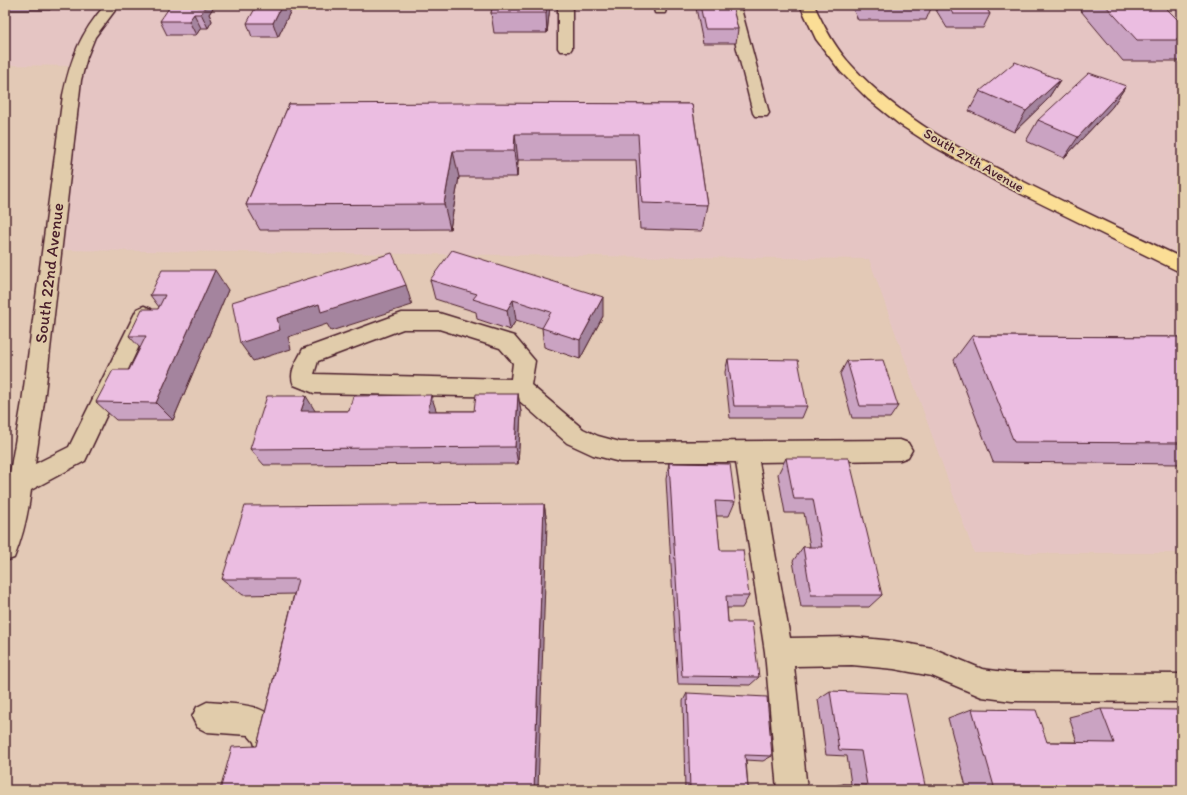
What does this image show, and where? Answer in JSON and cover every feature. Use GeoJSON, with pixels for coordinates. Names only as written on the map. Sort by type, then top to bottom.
{"type":"FeatureCollection","features":[{"type":"Feature","properties":{"kind":"main road","name":"South 27th Avenue"},"geometry":{"type":"LineString","coordinates":[[807,5],[817,29],[839,61],[866,88],[907,121],[980,168],[1182,266]]}},
{"type":"Feature","properties":{"kind":"street","name":"South 22nd Avenue"},"geometry":{"type":"LineString","coordinates":[[5,549],[14,522],[34,402],[71,95],[77,60],[82,45],[90,32],[112,5]]}},
{"type":"Feature","properties":{"kind":"street"},"geometry":{"type":"LineString","coordinates":[[565,5],[565,48]]}},
{"type":"Feature","properties":{"kind":"street"},"geometry":{"type":"LineString","coordinates":[[733,5],[761,113]]}},
{"type":"Feature","properties":{"kind":"street"},"geometry":{"type":"LineString","coordinates":[[20,484],[77,454],[144,314]]}},
{"type":"Feature","properties":{"kind":"street"},"geometry":{"type":"LineString","coordinates":[[520,388],[524,361],[507,342],[439,321],[402,321],[310,355],[304,367],[302,379],[314,384],[520,388],[575,436],[593,445],[620,452],[900,450]]}},
{"type":"Feature","properties":{"kind":"street"},"geometry":{"type":"LineString","coordinates":[[746,452],[779,652],[792,790]]}},
{"type":"Feature","properties":{"kind":"street"},"geometry":{"type":"LineString","coordinates":[[779,652],[852,651],[894,656],[932,662],[982,683],[1012,687],[1182,688]]}},
{"type":"Feature","properties":{"kind":"street"},"geometry":{"type":"LineString","coordinates":[[207,717],[255,722],[268,734],[271,753]]}},
{"type":"Feature","properties":{"kind":"shaded area"},"geometry":{"type":"Polygon","coordinates":[[[5,5],[1182,5],[1182,553],[974,553],[869,259],[52,250],[76,66],[5,65],[5,5]]]}},
{"type":"Feature","properties":{"kind":"building"},"geometry":{"type":"Polygon","coordinates":[[[171,5],[199,5],[198,7],[206,7],[201,14],[194,14],[189,21],[160,21],[171,5]]]}},
{"type":"Feature","properties":{"kind":"building"},"geometry":{"type":"Polygon","coordinates":[[[257,5],[282,5],[273,23],[247,23],[257,5]]]}},
{"type":"Feature","properties":{"kind":"building"},"geometry":{"type":"Polygon","coordinates":[[[493,5],[547,5],[546,13],[491,13],[493,5]]]}},
{"type":"Feature","properties":{"kind":"building"},"geometry":{"type":"Polygon","coordinates":[[[700,5],[732,5],[738,29],[705,29],[700,5]]]}},
{"type":"Feature","properties":{"kind":"building"},"geometry":{"type":"Polygon","coordinates":[[[861,5],[931,5],[932,6],[862,6],[861,5]]]}},
{"type":"Feature","properties":{"kind":"building"},"geometry":{"type":"Polygon","coordinates":[[[947,5],[984,5],[990,14],[953,14],[947,5]]]}},
{"type":"Feature","properties":{"kind":"building"},"geometry":{"type":"Polygon","coordinates":[[[1105,5],[1163,5],[1182,24],[1182,40],[1137,40],[1105,5]]]}},
{"type":"Feature","properties":{"kind":"building"},"geometry":{"type":"Polygon","coordinates":[[[1015,62],[1060,80],[1026,111],[980,91],[1015,62]]]}},
{"type":"Feature","properties":{"kind":"building"},"geometry":{"type":"Polygon","coordinates":[[[1089,73],[1126,86],[1078,137],[1038,120],[1089,73]]]}},
{"type":"Feature","properties":{"kind":"building"},"geometry":{"type":"Polygon","coordinates":[[[289,104],[692,104],[707,205],[642,203],[638,134],[515,134],[514,151],[453,151],[444,204],[246,205],[289,104]]]}},
{"type":"Feature","properties":{"kind":"building"},"geometry":{"type":"Polygon","coordinates":[[[452,250],[603,297],[580,340],[542,328],[551,312],[513,300],[507,310],[473,299],[477,294],[430,280],[452,250]]]}},
{"type":"Feature","properties":{"kind":"building"},"geometry":{"type":"Polygon","coordinates":[[[392,253],[406,285],[321,312],[319,304],[277,318],[280,330],[240,343],[232,302],[392,253]]]}},
{"type":"Feature","properties":{"kind":"building"},"geometry":{"type":"Polygon","coordinates":[[[162,270],[215,270],[156,403],[96,402],[113,370],[129,370],[146,336],[129,336],[142,309],[158,309],[165,295],[150,295],[162,270]]]}},
{"type":"Feature","properties":{"kind":"building"},"geometry":{"type":"Polygon","coordinates":[[[972,336],[1182,337],[1182,443],[1014,442],[972,336]]]}},
{"type":"Feature","properties":{"kind":"building"},"geometry":{"type":"Polygon","coordinates":[[[728,359],[798,360],[807,406],[734,406],[728,359]]]}},
{"type":"Feature","properties":{"kind":"building"},"geometry":{"type":"Polygon","coordinates":[[[883,360],[898,406],[860,406],[847,361],[883,360]]]}},
{"type":"Feature","properties":{"kind":"building"},"geometry":{"type":"Polygon","coordinates":[[[476,394],[518,394],[515,447],[250,449],[267,396],[306,396],[301,411],[349,411],[353,396],[431,395],[428,411],[474,411],[476,394]]]}},
{"type":"Feature","properties":{"kind":"building"},"geometry":{"type":"Polygon","coordinates":[[[786,458],[849,458],[882,595],[811,595],[803,547],[822,547],[813,499],[794,499],[786,458]]]}},
{"type":"Feature","properties":{"kind":"building"},"geometry":{"type":"Polygon","coordinates":[[[669,463],[730,464],[735,502],[715,501],[720,550],[743,550],[749,596],[726,596],[728,622],[752,622],[759,677],[682,676],[669,463]]]}},
{"type":"Feature","properties":{"kind":"building"},"geometry":{"type":"Polygon","coordinates":[[[544,504],[534,790],[220,790],[232,747],[257,746],[298,579],[222,579],[245,506],[544,504]]]}},
{"type":"Feature","properties":{"kind":"building"},"geometry":{"type":"Polygon","coordinates":[[[830,691],[906,694],[926,790],[844,790],[843,784],[867,785],[861,751],[839,750],[830,691]]]}},
{"type":"Feature","properties":{"kind":"building"},"geometry":{"type":"Polygon","coordinates":[[[687,693],[767,697],[772,756],[745,755],[748,788],[773,790],[690,790],[687,693]]]}},
{"type":"Feature","properties":{"kind":"building"},"geometry":{"type":"Polygon","coordinates":[[[972,709],[1036,710],[1047,742],[1114,743],[1101,709],[1182,710],[1182,790],[995,790],[972,709]]]}}]}
